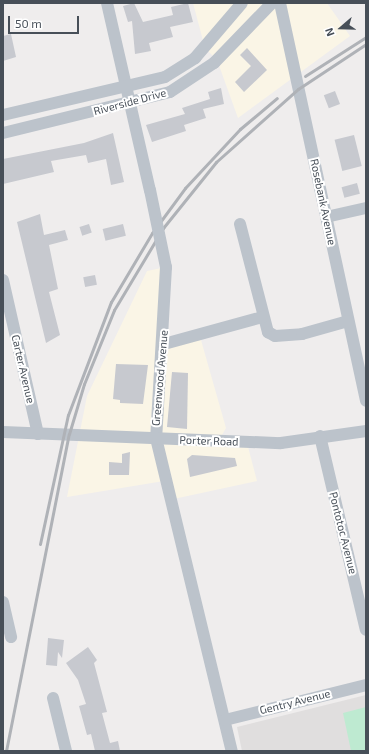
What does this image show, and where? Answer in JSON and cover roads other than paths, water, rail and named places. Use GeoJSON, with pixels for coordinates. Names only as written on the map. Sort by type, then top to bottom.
{"type":"FeatureCollection","features":[{"type":"Feature","properties":{"kind":"street","name":"Greenwood Avenue"},"geometry":{"type":"LineString","coordinates":[[107,3],[166,267],[164,344],[156,438],[232,751]]}},
{"type":"Feature","properties":{"kind":"street","name":"Riverside Drive"},"geometry":{"type":"LineString","coordinates":[[3,115],[125,88],[179,70],[224,26],[242,3]]}},
{"type":"Feature","properties":{"kind":"street","name":"Riverside Drive"},"geometry":{"type":"LineString","coordinates":[[3,133],[129,104],[185,85],[214,63],[272,3]]}},
{"type":"Feature","properties":{"kind":"street","name":"Rosebank Avenue"},"geometry":{"type":"LineString","coordinates":[[280,3],[366,401]]}},
{"type":"Feature","properties":{"kind":"street"},"geometry":{"type":"LineString","coordinates":[[224,26],[238,38]]}},
{"type":"Feature","properties":{"kind":"street"},"geometry":{"type":"LineString","coordinates":[[32,109],[35,125]]}},
{"type":"Feature","properties":{"kind":"street"},"geometry":{"type":"LineString","coordinates":[[326,217],[366,208]]}},
{"type":"Feature","properties":{"kind":"street"},"geometry":{"type":"LineString","coordinates":[[240,224],[265,327],[275,336],[302,334],[348,321]]}},
{"type":"Feature","properties":{"kind":"street","name":"Carter Avenue"},"geometry":{"type":"LineString","coordinates":[[3,280],[38,434]]}},
{"type":"Feature","properties":{"kind":"street"},"geometry":{"type":"LineString","coordinates":[[164,344],[263,317]]}},
{"type":"Feature","properties":{"kind":"street","name":"Porter Road"},"geometry":{"type":"LineString","coordinates":[[3,432],[281,443],[320,436],[366,431]]}},
{"type":"Feature","properties":{"kind":"street","name":"Pontotoc Avenue"},"geometry":{"type":"LineString","coordinates":[[320,436],[366,630]]}},
{"type":"Feature","properties":{"kind":"street"},"geometry":{"type":"LineString","coordinates":[[3,602],[11,637]]}},
{"type":"Feature","properties":{"kind":"street","name":"Gentry Avenue"},"geometry":{"type":"LineString","coordinates":[[225,720],[366,685]]}},
{"type":"Feature","properties":{"kind":"street"},"geometry":{"type":"LineString","coordinates":[[53,698],[66,751]]}},
{"type":"Feature","properties":{"kind":"railway"},"geometry":{"type":"LineString","coordinates":[[305,76],[366,37]]}},
{"type":"Feature","properties":{"kind":"railway"},"geometry":{"type":"LineString","coordinates":[[6,751],[69,434],[84,384],[114,310],[163,228],[216,162],[298,89],[366,44]]}},
{"type":"Feature","properties":{"kind":"railway"},"geometry":{"type":"LineString","coordinates":[[40,544],[68,415],[111,302],[152,233],[185,188],[240,129],[277,98]]}}]}
